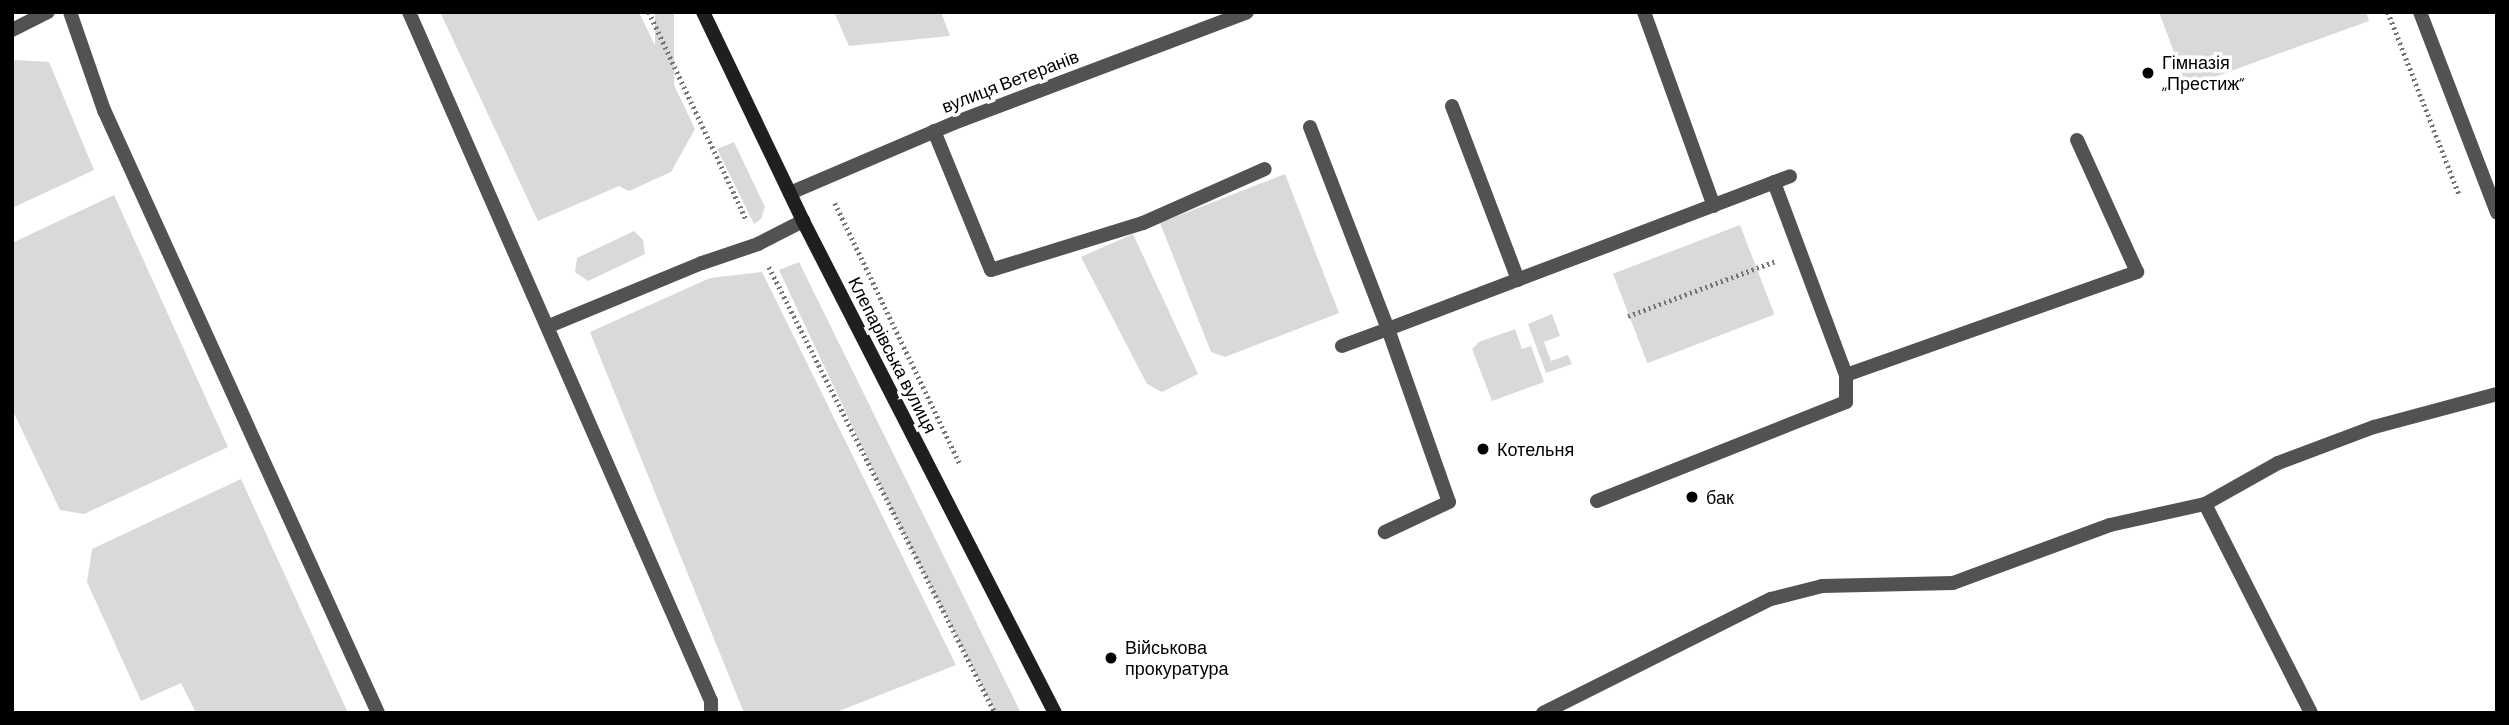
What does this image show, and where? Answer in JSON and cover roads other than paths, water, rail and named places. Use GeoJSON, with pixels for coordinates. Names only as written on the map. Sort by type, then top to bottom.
{"type":"FeatureCollection","features":[{"type":"Feature","properties":{"kind":"main road","name":"Клепарівська вулиця"},"geometry":{"type":"LineString","coordinates":[[703,12],[803,220],[1055,713]]}},
{"type":"Feature","properties":{"kind":"street"},"geometry":{"type":"LineString","coordinates":[[12,30],[48,12]]}},
{"type":"Feature","properties":{"kind":"street"},"geometry":{"type":"LineString","coordinates":[[70,12],[104,110],[378,713]]}},
{"type":"Feature","properties":{"kind":"street"},"geometry":{"type":"LineString","coordinates":[[409,12],[549,326],[711,701],[711,713]]}},
{"type":"Feature","properties":{"kind":"street","name":"вулиця Ветеранів"},"geometry":{"type":"LineString","coordinates":[[790,193],[934,131],[1247,12]]}},
{"type":"Feature","properties":{"kind":"street"},"geometry":{"type":"LineString","coordinates":[[1644,12],[1714,206]]}},
{"type":"Feature","properties":{"kind":"street"},"geometry":{"type":"LineString","coordinates":[[2420,12],[2497,212]]}},
{"type":"Feature","properties":{"kind":"street"},"geometry":{"type":"LineString","coordinates":[[1452,106],[1518,280]]}},
{"type":"Feature","properties":{"kind":"street"},"geometry":{"type":"LineString","coordinates":[[1310,127],[1388,329],[1449,502],[1385,532]]}},
{"type":"Feature","properties":{"kind":"street"},"geometry":{"type":"LineString","coordinates":[[934,131],[991,270],[1143,223],[1265,169]]}},
{"type":"Feature","properties":{"kind":"street"},"geometry":{"type":"LineString","coordinates":[[1846,375],[2137,272],[2077,140]]}},
{"type":"Feature","properties":{"kind":"street"},"geometry":{"type":"LineString","coordinates":[[1342,346],[1790,176]]}},
{"type":"Feature","properties":{"kind":"street"},"geometry":{"type":"LineString","coordinates":[[1597,501],[1846,402],[1846,375],[1774,181]]}},
{"type":"Feature","properties":{"kind":"street"},"geometry":{"type":"LineString","coordinates":[[549,326],[702,263],[758,244],[803,220]]}},
{"type":"Feature","properties":{"kind":"street"},"geometry":{"type":"LineString","coordinates":[[1543,713],[1771,599],[1822,586],[1953,583],[2110,526],[2205,504],[2278,463],[2374,426],[2497,394]]}},
{"type":"Feature","properties":{"kind":"street"},"geometry":{"type":"LineString","coordinates":[[2205,504],[2311,713]]}},
{"type":"Feature","properties":{"kind":"place","name":"Гімназія „Престиж“"},"geometry":{"type":"Point","coordinates":[2148,73]}},
{"type":"Feature","properties":{"kind":"place","name":"Котельня"},"geometry":{"type":"Point","coordinates":[1483,449]}},
{"type":"Feature","properties":{"kind":"place","name":"бак"},"geometry":{"type":"Point","coordinates":[1692,497]}},
{"type":"Feature","properties":{"kind":"place","name":"Військова прокуратура"},"geometry":{"type":"Point","coordinates":[1111,658]}}]}
